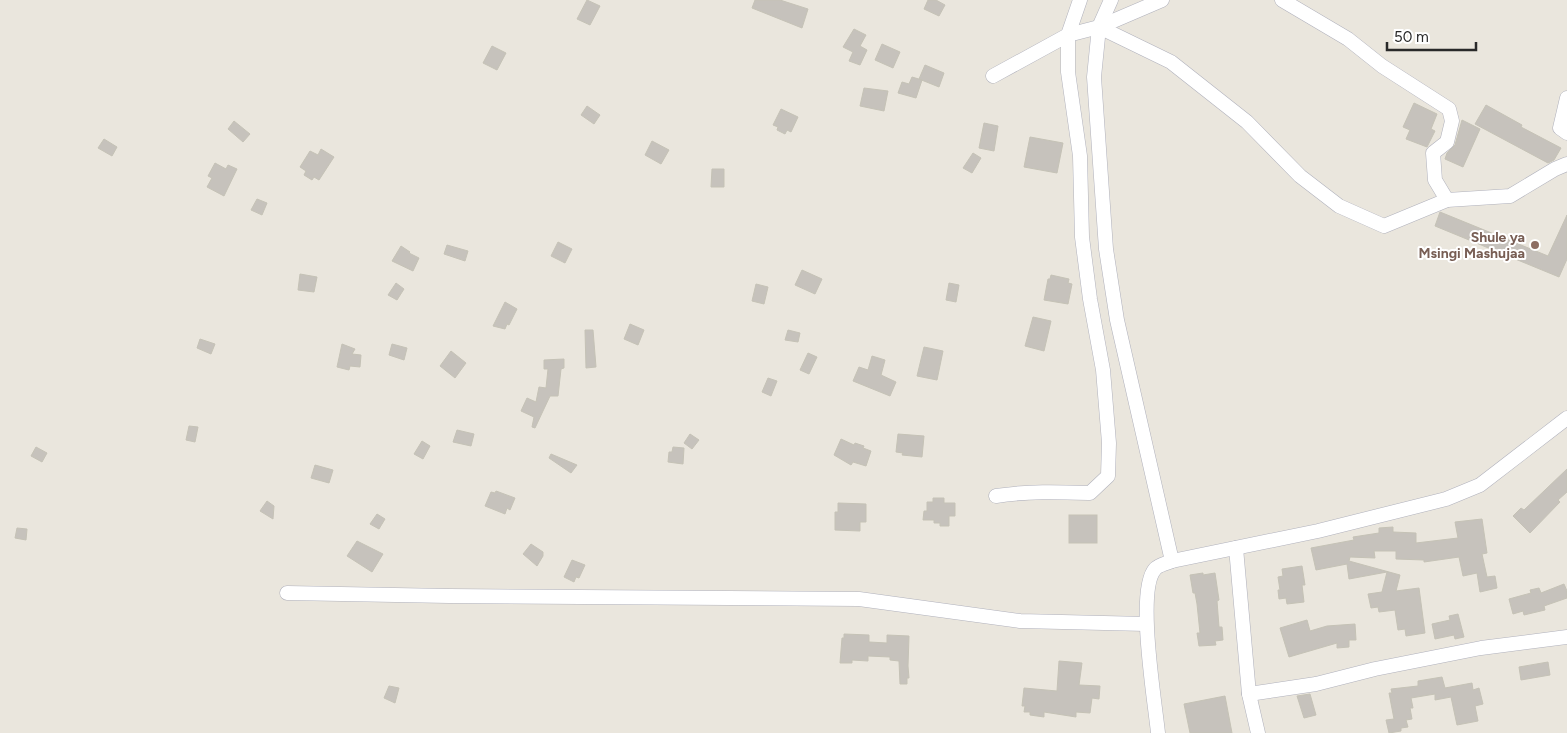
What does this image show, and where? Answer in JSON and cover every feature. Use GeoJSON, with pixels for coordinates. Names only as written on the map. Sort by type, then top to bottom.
{"type":"FeatureCollection","features":[{"type":"Feature","properties":{"kind":"street"},"geometry":{"type":"LineString","coordinates":[[996,496],[1017,493],[1057,492],[1090,494],[1108,476],[1109,443],[1103,370],[1090,299],[1082,237],[1080,156],[1068,72],[1068,35],[1080,0]]}},
{"type":"Feature","properties":{"kind":"street"},"geometry":{"type":"LineString","coordinates":[[1111,0],[1099,27],[1094,77],[1106,249],[1117,320],[1172,562]]}},
{"type":"Feature","properties":{"kind":"street"},"geometry":{"type":"LineString","coordinates":[[992,76],[1068,35],[1099,27],[1162,0]]}},
{"type":"Feature","properties":{"kind":"street"},"geometry":{"type":"LineString","coordinates":[[1282,0],[1348,39],[1382,66],[1448,109],[1452,121],[1447,142],[1433,153],[1435,180],[1447,200]]}},
{"type":"Feature","properties":{"kind":"street"},"geometry":{"type":"LineString","coordinates":[[1099,27],[1171,62],[1247,122],[1300,176],[1339,206],[1384,226],[1447,200],[1510,196],[1555,169],[1567,164]]}},
{"type":"Feature","properties":{"kind":"street"},"geometry":{"type":"LineString","coordinates":[[1567,98],[1560,128],[1567,133]]}},
{"type":"Feature","properties":{"kind":"street"},"geometry":{"type":"LineString","coordinates":[[1158,733],[1146,624],[1149,580],[1156,568],[1172,562],[1318,531],[1446,499],[1480,484],[1567,418]]}},
{"type":"Feature","properties":{"kind":"street"},"geometry":{"type":"LineString","coordinates":[[1236,548],[1249,694],[1258,733]]}},
{"type":"Feature","properties":{"kind":"street"},"geometry":{"type":"LineString","coordinates":[[287,592],[459,596],[859,599],[1020,621],[1146,624]]}},
{"type":"Feature","properties":{"kind":"street"},"geometry":{"type":"LineString","coordinates":[[1249,694],[1316,684],[1375,668],[1481,648],[1567,637]]}},
{"type":"Feature","properties":{"kind":"building"},"geometry":{"type":"Polygon","coordinates":[[[587,0],[600,6],[590,25],[577,19],[587,0]]]}},
{"type":"Feature","properties":{"kind":"building"},"geometry":{"type":"Polygon","coordinates":[[[755,0],[780,0],[808,9],[802,28],[752,8],[755,0]]]}},
{"type":"Feature","properties":{"kind":"building"},"geometry":{"type":"Polygon","coordinates":[[[928,0],[936,0],[945,5],[939,16],[924,9],[928,0]]]}},
{"type":"Feature","properties":{"kind":"building"},"geometry":{"type":"Polygon","coordinates":[[[854,29],[866,35],[860,46],[867,50],[860,65],[849,61],[853,52],[843,47],[854,29]]]}},
{"type":"Feature","properties":{"kind":"building"},"geometry":{"type":"Polygon","coordinates":[[[882,44],[900,52],[893,68],[875,60],[882,44]]]}},
{"type":"Feature","properties":{"kind":"building"},"geometry":{"type":"Polygon","coordinates":[[[492,46],[506,53],[497,70],[483,63],[492,46]]]}},
{"type":"Feature","properties":{"kind":"building"},"geometry":{"type":"Polygon","coordinates":[[[925,65],[944,73],[939,87],[919,79],[925,65]]]}},
{"type":"Feature","properties":{"kind":"building"},"geometry":{"type":"Polygon","coordinates":[[[912,77],[922,80],[916,98],[898,93],[902,82],[909,84],[912,77]]]}},
{"type":"Feature","properties":{"kind":"building"},"geometry":{"type":"Polygon","coordinates":[[[864,88],[888,91],[884,111],[860,106],[864,88]]]}},
{"type":"Feature","properties":{"kind":"building"},"geometry":{"type":"Polygon","coordinates":[[[1414,103],[1437,114],[1431,129],[1435,131],[1427,147],[1406,139],[1410,130],[1403,127],[1414,103]]]}},
{"type":"Feature","properties":{"kind":"building"},"geometry":{"type":"Polygon","coordinates":[[[1486,105],[1522,125],[1521,127],[1561,148],[1554,160],[1548,163],[1475,124],[1486,105]]]}},
{"type":"Feature","properties":{"kind":"building"},"geometry":{"type":"Polygon","coordinates":[[[587,106],[600,115],[594,124],[581,115],[587,106]]]}},
{"type":"Feature","properties":{"kind":"building"},"geometry":{"type":"Polygon","coordinates":[[[781,109],[798,117],[791,132],[787,130],[785,134],[777,130],[778,127],[773,125],[781,109]]]}},
{"type":"Feature","properties":{"kind":"building"},"geometry":{"type":"Polygon","coordinates":[[[1462,120],[1480,129],[1463,167],[1445,159],[1447,153],[1455,145],[1462,120]]]}},
{"type":"Feature","properties":{"kind":"building"},"geometry":{"type":"Polygon","coordinates":[[[234,121],[250,134],[243,142],[228,129],[234,121]]]}},
{"type":"Feature","properties":{"kind":"building"},"geometry":{"type":"Polygon","coordinates":[[[984,123],[998,126],[994,151],[979,148],[984,123]]]}},
{"type":"Feature","properties":{"kind":"building"},"geometry":{"type":"Polygon","coordinates":[[[1030,137],[1063,143],[1057,173],[1024,167],[1030,137]]]}},
{"type":"Feature","properties":{"kind":"building"},"geometry":{"type":"Polygon","coordinates":[[[104,139],[117,147],[112,156],[98,148],[104,139]]]}},
{"type":"Feature","properties":{"kind":"building"},"geometry":{"type":"Polygon","coordinates":[[[652,141],[669,150],[661,164],[645,155],[652,141]]]}},
{"type":"Feature","properties":{"kind":"building"},"geometry":{"type":"Polygon","coordinates":[[[321,149],[334,157],[319,180],[314,177],[312,180],[304,175],[306,171],[300,167],[310,151],[318,155],[321,149]]]}},
{"type":"Feature","properties":{"kind":"building"},"geometry":{"type":"Polygon","coordinates":[[[973,153],[981,158],[972,173],[963,168],[973,153]]]}},
{"type":"Feature","properties":{"kind":"building"},"geometry":{"type":"Polygon","coordinates":[[[215,163],[226,169],[228,165],[237,169],[224,196],[207,187],[212,178],[208,176],[215,163]]]}},
{"type":"Feature","properties":{"kind":"building"},"geometry":{"type":"Polygon","coordinates":[[[712,169],[724,169],[724,187],[711,187],[712,169]]]}},
{"type":"Feature","properties":{"kind":"building"},"geometry":{"type":"Polygon","coordinates":[[[257,199],[267,203],[262,215],[251,210],[257,199]]]}},
{"type":"Feature","properties":{"kind":"building"},"geometry":{"type":"Polygon","coordinates":[[[1440,212],[1548,256],[1567,215],[1567,259],[1559,277],[1435,226],[1440,212]]]}},
{"type":"Feature","properties":{"kind":"building"},"geometry":{"type":"Polygon","coordinates":[[[558,242],[572,249],[565,263],[551,256],[558,242]]]}},
{"type":"Feature","properties":{"kind":"building"},"geometry":{"type":"Polygon","coordinates":[[[447,245],[468,251],[465,261],[444,254],[447,245]]]}},
{"type":"Feature","properties":{"kind":"building"},"geometry":{"type":"Polygon","coordinates":[[[401,246],[419,258],[413,271],[392,261],[401,246]]]}},
{"type":"Feature","properties":{"kind":"building"},"geometry":{"type":"Polygon","coordinates":[[[802,270],[822,279],[815,294],[795,285],[802,270]]]}},
{"type":"Feature","properties":{"kind":"building"},"geometry":{"type":"Polygon","coordinates":[[[300,274],[317,277],[314,292],[298,290],[300,274]]]}},
{"type":"Feature","properties":{"kind":"building"},"geometry":{"type":"Polygon","coordinates":[[[1051,275],[1069,279],[1068,283],[1072,284],[1068,304],[1044,300],[1048,279],[1050,279],[1051,275]]]}},
{"type":"Feature","properties":{"kind":"building"},"geometry":{"type":"Polygon","coordinates":[[[396,283],[404,289],[397,300],[388,295],[396,283]]]}},
{"type":"Feature","properties":{"kind":"building"},"geometry":{"type":"Polygon","coordinates":[[[949,283],[959,285],[956,302],[946,300],[949,283]]]}},
{"type":"Feature","properties":{"kind":"building"},"geometry":{"type":"Polygon","coordinates":[[[756,284],[768,287],[764,304],[752,301],[756,284]]]}},
{"type":"Feature","properties":{"kind":"building"},"geometry":{"type":"Polygon","coordinates":[[[505,302],[517,309],[505,329],[493,326],[505,302]]]}},
{"type":"Feature","properties":{"kind":"building"},"geometry":{"type":"Polygon","coordinates":[[[1033,317],[1051,321],[1044,351],[1025,346],[1033,317]]]}},
{"type":"Feature","properties":{"kind":"building"},"geometry":{"type":"Polygon","coordinates":[[[630,324],[644,330],[638,345],[624,339],[630,324]]]}},
{"type":"Feature","properties":{"kind":"building"},"geometry":{"type":"Polygon","coordinates":[[[585,330],[593,330],[596,367],[586,368],[585,330]]]}},
{"type":"Feature","properties":{"kind":"building"},"geometry":{"type":"Polygon","coordinates":[[[788,330],[800,333],[798,342],[785,340],[788,330]]]}},
{"type":"Feature","properties":{"kind":"building"},"geometry":{"type":"Polygon","coordinates":[[[200,339],[215,344],[211,354],[197,348],[200,339]]]}},
{"type":"Feature","properties":{"kind":"building"},"geometry":{"type":"Polygon","coordinates":[[[342,344],[355,349],[352,354],[361,355],[360,367],[350,366],[349,370],[337,367],[342,344]]]}},
{"type":"Feature","properties":{"kind":"building"},"geometry":{"type":"Polygon","coordinates":[[[392,344],[407,348],[404,360],[389,355],[392,344]]]}},
{"type":"Feature","properties":{"kind":"building"},"geometry":{"type":"Polygon","coordinates":[[[924,347],[943,351],[937,380],[917,376],[924,347]]]}},
{"type":"Feature","properties":{"kind":"building"},"geometry":{"type":"Polygon","coordinates":[[[451,351],[466,363],[455,378],[440,366],[451,351]]]}},
{"type":"Feature","properties":{"kind":"building"},"geometry":{"type":"Polygon","coordinates":[[[808,353],[817,357],[809,374],[800,370],[808,353]]]}},
{"type":"Feature","properties":{"kind":"building"},"geometry":{"type":"Polygon","coordinates":[[[872,356],[885,360],[881,375],[896,382],[890,396],[853,381],[859,367],[868,370],[872,356]]]}},
{"type":"Feature","properties":{"kind":"building"},"geometry":{"type":"Polygon","coordinates":[[[564,359],[558,396],[550,396],[535,428],[532,427],[534,417],[521,411],[527,398],[536,402],[539,387],[546,388],[548,369],[544,369],[544,360],[564,359]]]}},
{"type":"Feature","properties":{"kind":"building"},"geometry":{"type":"Polygon","coordinates":[[[768,378],[777,381],[771,396],[762,392],[768,378]]]}},
{"type":"Feature","properties":{"kind":"building"},"geometry":{"type":"Polygon","coordinates":[[[189,426],[198,427],[195,442],[186,440],[189,426]]]}},
{"type":"Feature","properties":{"kind":"building"},"geometry":{"type":"Polygon","coordinates":[[[457,430],[474,434],[471,446],[453,442],[457,430]]]}},
{"type":"Feature","properties":{"kind":"building"},"geometry":{"type":"Polygon","coordinates":[[[690,434],[699,440],[692,449],[684,443],[690,434]]]}},
{"type":"Feature","properties":{"kind":"building"},"geometry":{"type":"Polygon","coordinates":[[[898,434],[924,436],[922,457],[902,455],[903,453],[896,452],[898,434]]]}},
{"type":"Feature","properties":{"kind":"building"},"geometry":{"type":"Polygon","coordinates":[[[841,439],[854,445],[855,443],[864,446],[863,448],[871,451],[866,466],[853,462],[851,465],[834,455],[841,439]]]}},
{"type":"Feature","properties":{"kind":"building"},"geometry":{"type":"Polygon","coordinates":[[[422,441],[430,446],[423,459],[414,454],[422,441]]]}},
{"type":"Feature","properties":{"kind":"building"},"geometry":{"type":"Polygon","coordinates":[[[36,447],[47,453],[42,462],[31,456],[36,447]]]}},
{"type":"Feature","properties":{"kind":"building"},"geometry":{"type":"Polygon","coordinates":[[[673,447],[684,448],[683,464],[668,462],[669,452],[672,452],[673,447]]]}},
{"type":"Feature","properties":{"kind":"building"},"geometry":{"type":"Polygon","coordinates":[[[551,454],[577,465],[571,473],[549,458],[551,454]]]}},
{"type":"Feature","properties":{"kind":"building"},"geometry":{"type":"Polygon","coordinates":[[[315,465],[333,470],[329,483],[311,478],[315,465]]]}},
{"type":"Feature","properties":{"kind":"building"},"geometry":{"type":"Polygon","coordinates":[[[1567,469],[1567,492],[1558,500],[1560,502],[1530,533],[1513,516],[1521,508],[1524,510],[1567,469]]]}},
{"type":"Feature","properties":{"kind":"building"},"geometry":{"type":"Polygon","coordinates":[[[496,491],[515,498],[510,510],[507,508],[505,514],[485,506],[491,492],[495,493],[496,491]]]}},
{"type":"Feature","properties":{"kind":"building"},"geometry":{"type":"Polygon","coordinates":[[[933,498],[944,498],[944,503],[955,503],[955,516],[949,516],[949,526],[940,526],[940,523],[934,523],[934,520],[923,520],[924,511],[927,511],[927,502],[933,502],[933,498]]]}},
{"type":"Feature","properties":{"kind":"building"},"geometry":{"type":"Polygon","coordinates":[[[267,501],[274,506],[273,519],[260,511],[267,501]]]}},
{"type":"Feature","properties":{"kind":"building"},"geometry":{"type":"Polygon","coordinates":[[[838,503],[866,504],[866,522],[860,522],[860,531],[835,530],[835,512],[838,512],[838,503]]]}},
{"type":"Feature","properties":{"kind":"building"},"geometry":{"type":"Polygon","coordinates":[[[377,514],[385,519],[379,529],[370,524],[377,514]]]}},
{"type":"Feature","properties":{"kind":"building"},"geometry":{"type":"Polygon","coordinates":[[[1069,515],[1097,515],[1097,543],[1069,543],[1069,515]]]}},
{"type":"Feature","properties":{"kind":"building"},"geometry":{"type":"Polygon","coordinates":[[[1482,519],[1487,553],[1482,554],[1487,577],[1495,576],[1497,588],[1480,592],[1477,573],[1463,576],[1459,557],[1424,562],[1424,560],[1396,559],[1396,551],[1374,551],[1375,558],[1350,557],[1349,561],[1400,575],[1396,591],[1419,588],[1425,633],[1406,636],[1405,629],[1398,630],[1395,610],[1379,612],[1378,607],[1371,608],[1368,594],[1382,592],[1387,572],[1349,579],[1347,564],[1316,570],[1311,548],[1354,540],[1353,537],[1379,533],[1379,528],[1393,527],[1393,532],[1416,533],[1416,543],[1458,538],[1455,522],[1482,519]]]}},
{"type":"Feature","properties":{"kind":"building"},"geometry":{"type":"Polygon","coordinates":[[[17,528],[27,529],[26,540],[15,538],[17,528]]]}},
{"type":"Feature","properties":{"kind":"building"},"geometry":{"type":"Polygon","coordinates":[[[357,541],[383,554],[372,572],[347,556],[357,541]]]}},
{"type":"Feature","properties":{"kind":"building"},"geometry":{"type":"Polygon","coordinates":[[[531,544],[543,552],[543,556],[537,566],[523,554],[531,544]]]}},
{"type":"Feature","properties":{"kind":"building"},"geometry":{"type":"Polygon","coordinates":[[[572,560],[585,565],[579,578],[576,577],[574,582],[564,577],[572,560]]]}},
{"type":"Feature","properties":{"kind":"building"},"geometry":{"type":"Polygon","coordinates":[[[1302,566],[1305,585],[1302,585],[1304,602],[1287,604],[1286,598],[1279,599],[1278,577],[1283,576],[1282,569],[1302,566]]]}},
{"type":"Feature","properties":{"kind":"building"},"geometry":{"type":"Polygon","coordinates":[[[1203,573],[1203,575],[1215,573],[1219,600],[1217,601],[1219,627],[1222,627],[1223,640],[1215,641],[1216,645],[1199,646],[1197,633],[1200,633],[1197,604],[1190,575],[1203,573]]]}},
{"type":"Feature","properties":{"kind":"building"},"geometry":{"type":"Polygon","coordinates":[[[1564,584],[1567,598],[1544,606],[1545,610],[1524,615],[1523,611],[1513,614],[1509,599],[1531,593],[1530,590],[1539,588],[1541,593],[1564,584]]]}},
{"type":"Feature","properties":{"kind":"building"},"geometry":{"type":"Polygon","coordinates":[[[1458,614],[1464,637],[1455,639],[1454,635],[1435,639],[1432,624],[1450,620],[1449,616],[1458,614]]]}},
{"type":"Feature","properties":{"kind":"building"},"geometry":{"type":"Polygon","coordinates":[[[1307,620],[1310,631],[1327,626],[1355,624],[1356,640],[1349,640],[1349,647],[1337,648],[1337,643],[1289,657],[1280,628],[1307,620]]]}},
{"type":"Feature","properties":{"kind":"building"},"geometry":{"type":"Polygon","coordinates":[[[844,634],[869,635],[869,642],[887,643],[887,635],[909,636],[909,678],[907,678],[907,684],[900,684],[899,661],[890,660],[890,657],[868,656],[868,661],[852,660],[852,663],[840,663],[844,634]]]}},
{"type":"Feature","properties":{"kind":"building"},"geometry":{"type":"Polygon","coordinates":[[[1059,661],[1082,663],[1079,685],[1100,686],[1099,699],[1092,698],[1090,713],[1076,712],[1076,717],[1044,712],[1044,717],[1024,712],[1025,706],[1022,706],[1024,688],[1057,691],[1059,661]]]}},
{"type":"Feature","properties":{"kind":"building"},"geometry":{"type":"Polygon","coordinates":[[[1548,662],[1550,675],[1521,680],[1519,667],[1548,662]]]}},
{"type":"Feature","properties":{"kind":"building"},"geometry":{"type":"Polygon","coordinates":[[[1442,677],[1445,688],[1472,683],[1473,690],[1479,688],[1483,704],[1475,706],[1478,721],[1457,725],[1451,697],[1435,700],[1435,694],[1411,698],[1413,708],[1410,708],[1412,719],[1406,720],[1408,727],[1401,728],[1401,731],[1389,733],[1386,720],[1394,719],[1389,693],[1392,693],[1391,689],[1418,686],[1418,681],[1442,677]]]}},
{"type":"Feature","properties":{"kind":"building"},"geometry":{"type":"Polygon","coordinates":[[[389,686],[399,688],[395,703],[384,698],[389,686]]]}},
{"type":"Feature","properties":{"kind":"building"},"geometry":{"type":"Polygon","coordinates":[[[1310,694],[1316,715],[1304,718],[1297,696],[1310,694]]]}},
{"type":"Feature","properties":{"kind":"building"},"geometry":{"type":"Polygon","coordinates":[[[1225,696],[1232,733],[1190,733],[1184,704],[1225,696]]]}},
{"type":"Feature","properties":{"kind":"place","name":"Shule ya Msingi Mashujaa"},"geometry":{"type":"Point","coordinates":[1535,245]}}]}
